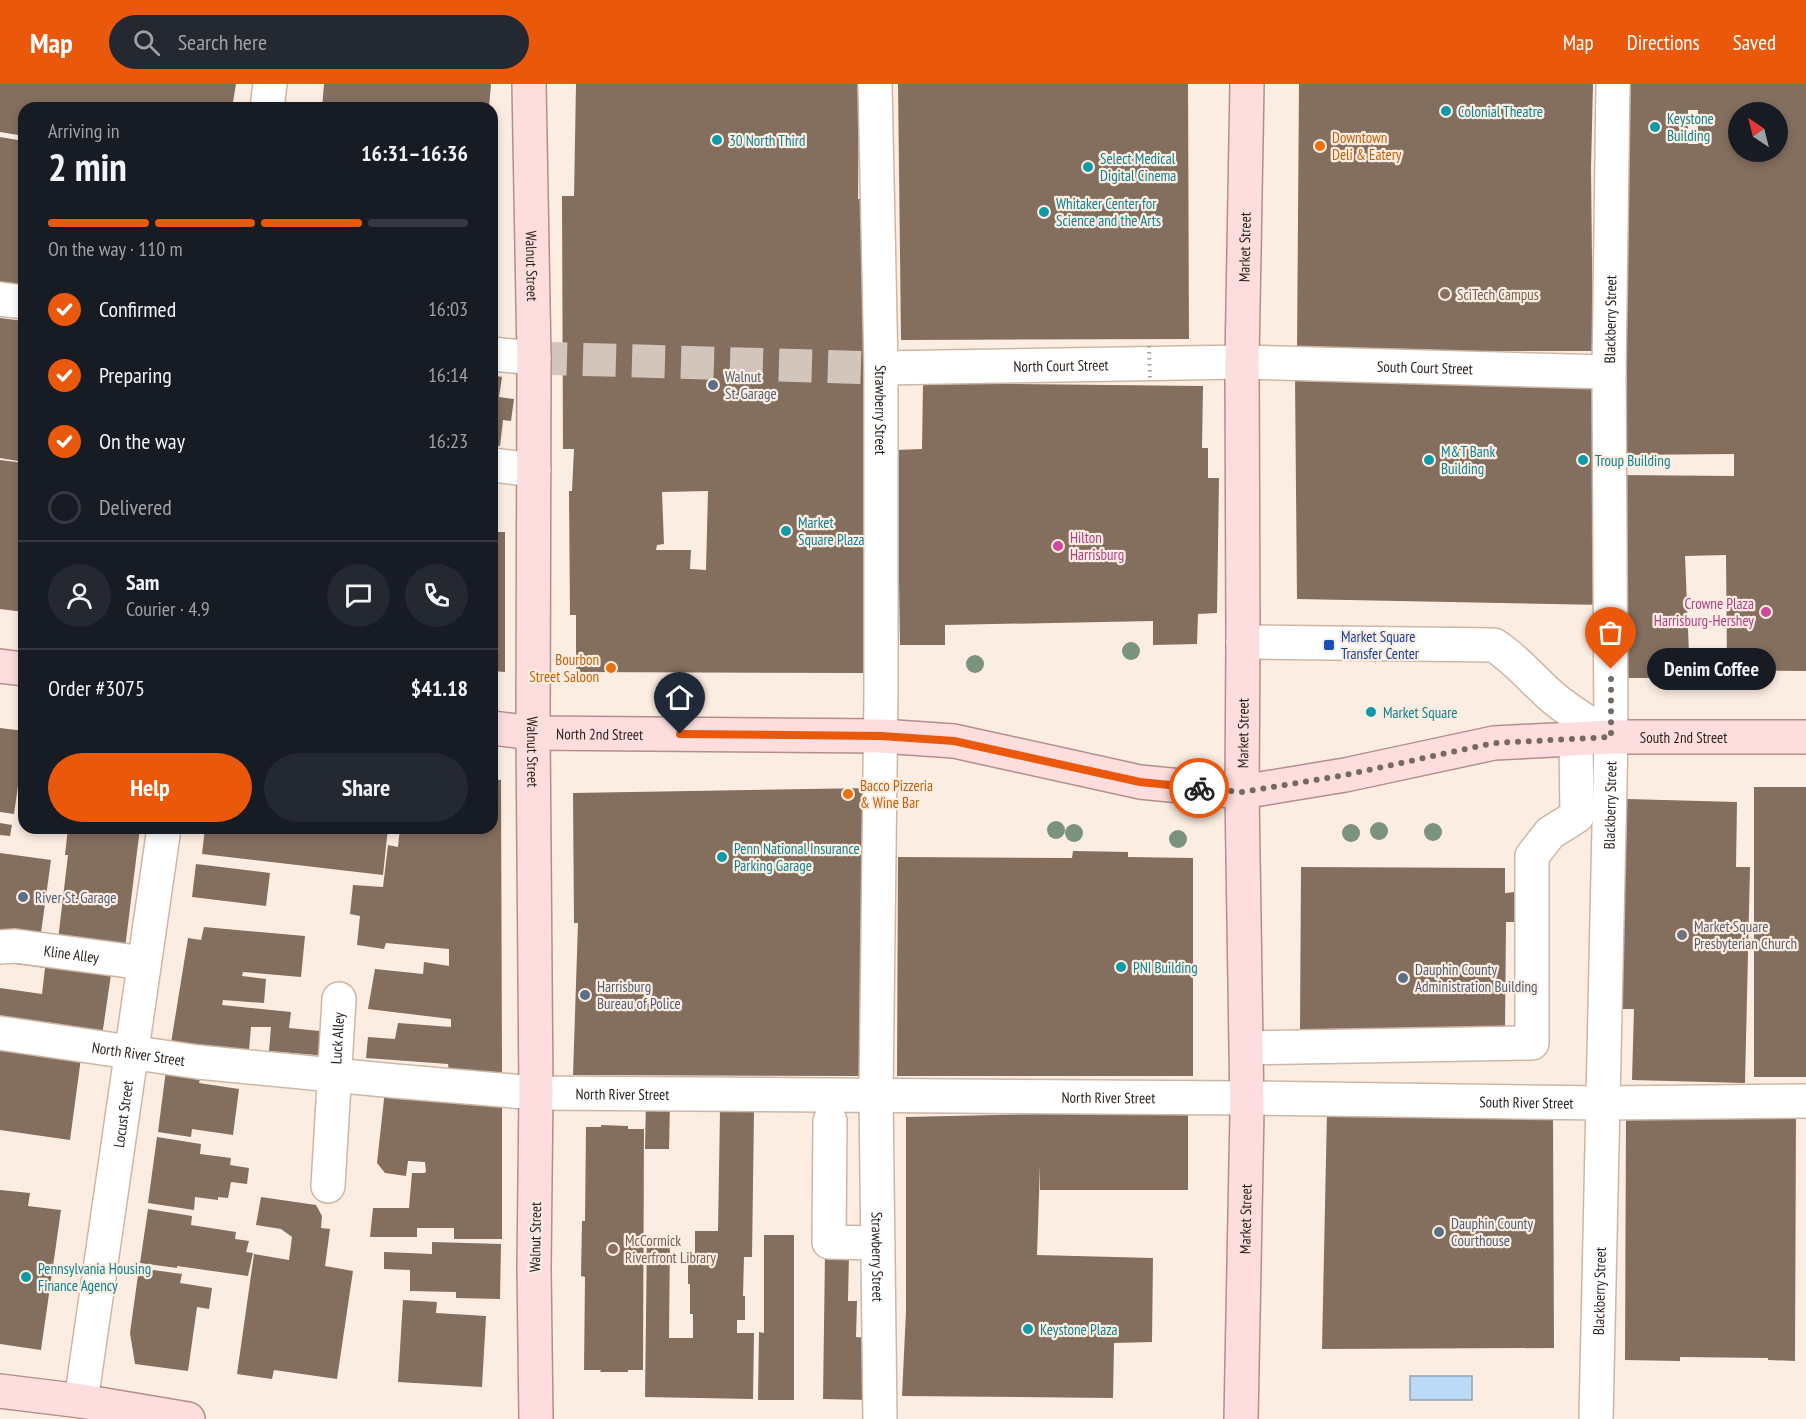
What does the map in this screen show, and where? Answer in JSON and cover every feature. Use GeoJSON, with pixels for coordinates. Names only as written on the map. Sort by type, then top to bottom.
{"type":"FeatureCollection","features":[{"type":"Feature","properties":{"kind":"main road","name":"Walnut Street"},"geometry":{"type":"LineString","coordinates":[[529,84],[534,358],[536,1419]]}},
{"type":"Feature","properties":{"kind":"main road","name":"Market Street"},"geometry":{"type":"LineString","coordinates":[[1241,1419],[1247,1098],[1242,792],[1242,362],[1247,84]]}},
{"type":"Feature","properties":{"kind":"main road"},"geometry":{"type":"LineString","coordinates":[[0,666],[18,668]]}},
{"type":"Feature","properties":{"kind":"main road","name":"North 2nd Street"},"geometry":{"type":"LineString","coordinates":[[498,729],[533,733],[881,736],[954,741],[1140,782],[1242,792]]}},
{"type":"Feature","properties":{"kind":"main road","name":"South 2nd Street"},"geometry":{"type":"LineString","coordinates":[[1242,792],[1345,775],[1494,743],[1611,737],[1806,737]]}},
{"type":"Feature","properties":{"kind":"main road"},"geometry":{"type":"LineString","coordinates":[[0,1391],[81,1401],[188,1419]]}},
{"type":"Feature","properties":{"kind":"street"},"geometry":{"type":"LineString","coordinates":[[268,102],[270,84]]}},
{"type":"Feature","properties":{"kind":"street","name":"Strawberry Street"},"geometry":{"type":"LineString","coordinates":[[875,84],[881,368],[881,736],[876,1095],[880,1419]]}},
{"type":"Feature","properties":{"kind":"street","name":"Blackberry Street"},"geometry":{"type":"LineString","coordinates":[[1596,1419],[1610,816],[1609,372],[1613,84]]}},
{"type":"Feature","properties":{"kind":"street"},"geometry":{"type":"LineString","coordinates":[[0,299],[18,301]]}},
{"type":"Feature","properties":{"kind":"street"},"geometry":{"type":"LineString","coordinates":[[498,355],[534,358]]}},
{"type":"Feature","properties":{"kind":"street","name":"North Court Street"},"geometry":{"type":"LineString","coordinates":[[881,368],[1242,362]]}},
{"type":"Feature","properties":{"kind":"street","name":"South Court Street"},"geometry":{"type":"LineString","coordinates":[[1242,362],[1609,372]]}},
{"type":"Feature","properties":{"kind":"street"},"geometry":{"type":"LineString","coordinates":[[498,466],[534,470]]}},
{"type":"Feature","properties":{"kind":"street"},"geometry":{"type":"LineString","coordinates":[[1243,642],[1494,645],[1509,654],[1550,695],[1611,737]]}},
{"type":"Feature","properties":{"kind":"street"},"geometry":{"type":"LineString","coordinates":[[1576,739],[1577,816]]}},
{"type":"Feature","properties":{"kind":"street"},"geometry":{"type":"LineString","coordinates":[[1247,1048],[1532,1044],[1532,856],[1550,833],[1577,816],[1610,816]]}},
{"type":"Feature","properties":{"kind":"street","name":"Locust Street"},"geometry":{"type":"LineString","coordinates":[[81,1401],[163,834]]}},
{"type":"Feature","properties":{"kind":"street","name":"Kline Alley"},"geometry":{"type":"LineString","coordinates":[[0,947],[15,946],[144,963]]}},
{"type":"Feature","properties":{"kind":"street","name":"Luck Alley"},"geometry":{"type":"LineString","coordinates":[[328,1186],[339,999]]}},
{"type":"Feature","properties":{"kind":"street","name":"North River Street"},"geometry":{"type":"LineString","coordinates":[[0,1034],[198,1062],[536,1093],[1247,1098]]}},
{"type":"Feature","properties":{"kind":"street","name":"South River Street"},"geometry":{"type":"LineString","coordinates":[[1247,1098],[1604,1103],[1806,1101]]}},
{"type":"Feature","properties":{"kind":"street"},"geometry":{"type":"LineString","coordinates":[[830,1121],[828,1242],[878,1243]]}},
{"type":"Feature","properties":{"kind":"path"},"geometry":{"type":"LineString","coordinates":[[1149,346],[1150,381]]}},
{"type":"Feature","properties":{"kind":"water"},"geometry":{"type":"Polygon","coordinates":[[[1410,1376],[1472,1376],[1472,1400],[1410,1400],[1410,1376]]]}},
{"type":"Feature","properties":{"kind":"building"},"geometry":{"type":"Polygon","coordinates":[[[0,84],[236,84],[233,102],[18,102],[18,135],[0,132],[0,84]]]}},
{"type":"Feature","properties":{"kind":"building"},"geometry":{"type":"Polygon","coordinates":[[[324,84],[491,84],[490,102],[322,102],[324,84]]]}},
{"type":"Feature","properties":{"kind":"building"},"geometry":{"type":"Polygon","coordinates":[[[576,84],[859,84],[858,199],[863,199],[865,673],[576,672],[576,615],[570,615],[569,491],[572,491],[574,449],[563,449],[562,196],[574,196],[576,84]],[[708,491],[662,492],[664,544],[657,545],[656,550],[691,550],[690,569],[706,570],[708,491]]]}},
{"type":"Feature","properties":{"kind":"building","name":"Whitaker Center for Science and the Arts"},"geometry":{"type":"Polygon","coordinates":[[[898,84],[1188,84],[1189,339],[901,340],[898,84]]]}},
{"type":"Feature","properties":{"kind":"building"},"geometry":{"type":"Polygon","coordinates":[[[1299,84],[1593,84],[1591,168],[1593,351],[1297,351],[1299,84]]]}},
{"type":"Feature","properties":{"kind":"building"},"geometry":{"type":"Polygon","coordinates":[[[1622,84],[1806,84],[1806,671],[1727,670],[1726,555],[1685,556],[1690,678],[1615,678],[1618,475],[1734,476],[1734,454],[1618,455],[1622,84]],[[1688,110],[1688,144],[1698,144],[1698,110],[1688,110]]]}},
{"type":"Feature","properties":{"kind":"building"},"geometry":{"type":"Polygon","coordinates":[[[0,137],[18,140],[18,287],[0,284],[0,137]]]}},
{"type":"Feature","properties":{"kind":"building"},"geometry":{"type":"Polygon","coordinates":[[[0,318],[18,320],[18,461],[0,458],[0,318]]]}},
{"type":"Feature","properties":{"kind":"building"},"geometry":{"type":"Polygon","coordinates":[[[498,376],[502,377],[499,397],[514,399],[511,421],[503,420],[500,446],[498,446],[498,376]]]}},
{"type":"Feature","properties":{"kind":"building","name":"M&T Bank Building"},"geometry":{"type":"Polygon","coordinates":[[[1295,378],[1604,381],[1606,605],[1297,599],[1295,378]]]}},
{"type":"Feature","properties":{"kind":"building","name":"Hilton Harrisburg"},"geometry":{"type":"Polygon","coordinates":[[[923,383],[1203,386],[1202,448],[1208,448],[1208,478],[1219,478],[1217,613],[1198,614],[1197,644],[1153,645],[1153,621],[945,625],[945,645],[900,645],[897,450],[922,449],[923,383]]]}},
{"type":"Feature","properties":{"kind":"building"},"geometry":{"type":"Polygon","coordinates":[[[0,460],[18,462],[18,611],[0,609],[0,460]]]}},
{"type":"Feature","properties":{"kind":"building"},"geometry":{"type":"Polygon","coordinates":[[[498,532],[505,532],[505,672],[498,671],[498,532]]]}},
{"type":"Feature","properties":{"kind":"building"},"geometry":{"type":"Polygon","coordinates":[[[0,728],[18,730],[18,786],[14,814],[0,812],[0,728]]]}},
{"type":"Feature","properties":{"kind":"building"},"geometry":{"type":"Polygon","coordinates":[[[498,780],[501,780],[502,1076],[449,1071],[448,1064],[366,1058],[368,1037],[395,1039],[398,1023],[451,1027],[451,1019],[368,1009],[375,969],[423,974],[424,962],[449,966],[449,949],[386,943],[384,949],[357,945],[360,916],[350,914],[353,885],[383,887],[388,845],[398,847],[399,834],[498,834],[498,780]]]}},
{"type":"Feature","properties":{"kind":"building"},"geometry":{"type":"Polygon","coordinates":[[[1754,787],[1806,787],[1806,1077],[1754,1077],[1754,787]]]}},
{"type":"Feature","properties":{"kind":"building"},"geometry":{"type":"Polygon","coordinates":[[[872,788],[867,1076],[573,1075],[578,923],[574,923],[573,793],[872,788]]]}},
{"type":"Feature","properties":{"kind":"building","name":"Market Square Presbyterian Church"},"geometry":{"type":"Polygon","coordinates":[[[1627,799],[1737,802],[1736,867],[1750,867],[1745,1083],[1632,1080],[1634,1009],[1618,1009],[1627,799]]]}},
{"type":"Feature","properties":{"kind":"building"},"geometry":{"type":"Polygon","coordinates":[[[0,823],[12,825],[10,836],[0,835],[0,823]]]}},
{"type":"Feature","properties":{"kind":"building"},"geometry":{"type":"Polygon","coordinates":[[[67,834],[139,834],[125,948],[58,940],[68,855],[65,855],[67,834]]]}},
{"type":"Feature","properties":{"kind":"building"},"geometry":{"type":"Polygon","coordinates":[[[204,834],[387,834],[383,875],[202,854],[204,834]]]}},
{"type":"Feature","properties":{"kind":"building"},"geometry":{"type":"Polygon","coordinates":[[[1073,851],[1128,852],[1128,857],[1193,858],[1193,1076],[897,1076],[898,857],[1072,858],[1073,851]]]}},
{"type":"Feature","properties":{"kind":"building","name":"River St. Garage"},"geometry":{"type":"Polygon","coordinates":[[[0,853],[51,860],[40,940],[0,935],[0,853]]]}},
{"type":"Feature","properties":{"kind":"building"},"geometry":{"type":"Polygon","coordinates":[[[196,864],[270,873],[266,906],[192,897],[196,864]]]}},
{"type":"Feature","properties":{"kind":"building","name":"Dauphin County Administration Building"},"geometry":{"type":"Polygon","coordinates":[[[1301,867],[1505,868],[1505,893],[1515,892],[1514,888],[1530,888],[1516,922],[1506,922],[1505,1031],[1300,1030],[1301,867]]]}},
{"type":"Feature","properties":{"kind":"building"},"geometry":{"type":"Polygon","coordinates":[[[204,927],[305,936],[301,977],[243,972],[242,976],[266,979],[264,1003],[223,1000],[222,1005],[291,1012],[289,1028],[330,1032],[328,1056],[269,1051],[271,1027],[251,1027],[249,1050],[171,1043],[188,938],[201,940],[204,927]]]}},
{"type":"Feature","properties":{"kind":"building"},"geometry":{"type":"Polygon","coordinates":[[[17,948],[113,961],[102,1036],[0,1022],[0,988],[42,994],[45,968],[15,964],[17,948]]]}},
{"type":"Feature","properties":{"kind":"building"},"geometry":{"type":"Polygon","coordinates":[[[0,1047],[81,1058],[70,1140],[0,1130],[0,1047]]]}},
{"type":"Feature","properties":{"kind":"building"},"geometry":{"type":"Polygon","coordinates":[[[166,1070],[201,1076],[199,1083],[239,1089],[233,1135],[192,1129],[191,1137],[158,1132],[166,1070]]]}},
{"type":"Feature","properties":{"kind":"building"},"geometry":{"type":"Polygon","coordinates":[[[385,1090],[502,1102],[502,1239],[454,1239],[454,1228],[417,1228],[417,1237],[370,1237],[373,1208],[409,1208],[412,1173],[425,1173],[426,1171],[425,1162],[408,1161],[406,1176],[385,1173],[377,1163],[385,1090]]]}},
{"type":"Feature","properties":{"kind":"building"},"geometry":{"type":"Polygon","coordinates":[[[646,1102],[670,1103],[669,1149],[645,1149],[646,1102]]]}},
{"type":"Feature","properties":{"kind":"building"},"geometry":{"type":"Polygon","coordinates":[[[1042,1105],[1188,1106],[1188,1190],[1040,1190],[1040,1165],[1037,1255],[1153,1258],[1152,1342],[1114,1343],[1113,1398],[902,1396],[906,1311],[906,1117],[1042,1114],[1042,1105]]]}},
{"type":"Feature","properties":{"kind":"building"},"geometry":{"type":"Polygon","coordinates":[[[720,1110],[754,1110],[752,1257],[744,1257],[745,1320],[737,1320],[737,1333],[754,1333],[753,1399],[645,1397],[647,1236],[670,1236],[669,1338],[693,1338],[688,1262],[695,1261],[695,1231],[718,1231],[720,1110]]]}},
{"type":"Feature","properties":{"kind":"building","name":"Dauphin County Courthouse"},"geometry":{"type":"Polygon","coordinates":[[[1327,1111],[1553,1116],[1554,1348],[1322,1349],[1327,1111]]]}},
{"type":"Feature","properties":{"kind":"building"},"geometry":{"type":"Polygon","coordinates":[[[1626,1115],[1796,1115],[1795,1361],[1768,1360],[1768,1358],[1680,1357],[1680,1361],[1625,1360],[1626,1115]]]}},
{"type":"Feature","properties":{"kind":"building","name":"McCormick Riverfront Library"},"geometry":{"type":"Polygon","coordinates":[[[601,1125],[644,1129],[643,1370],[600,1372],[601,1370],[584,1370],[585,1277],[581,1276],[582,1221],[585,1221],[586,1127],[601,1127],[601,1125]]]}},
{"type":"Feature","properties":{"kind":"building"},"geometry":{"type":"Polygon","coordinates":[[[157,1137],[201,1144],[200,1154],[231,1158],[230,1165],[249,1168],[247,1184],[231,1182],[228,1198],[218,1197],[218,1200],[195,1197],[194,1210],[148,1203],[157,1137]]]}},
{"type":"Feature","properties":{"kind":"building","name":"Pennsylvania Housing Finance Agency"},"geometry":{"type":"Polygon","coordinates":[[[0,1190],[30,1193],[28,1206],[61,1210],[41,1350],[0,1344],[0,1190]]]}},
{"type":"Feature","properties":{"kind":"building"},"geometry":{"type":"Polygon","coordinates":[[[261,1197],[316,1205],[322,1216],[321,1228],[330,1229],[325,1266],[353,1271],[337,1379],[274,1370],[272,1379],[237,1374],[254,1254],[289,1260],[292,1237],[281,1229],[256,1225],[261,1197]]]}},
{"type":"Feature","properties":{"kind":"building"},"geometry":{"type":"Polygon","coordinates":[[[148,1209],[192,1216],[191,1225],[236,1232],[235,1239],[249,1241],[246,1252],[253,1253],[248,1276],[140,1263],[148,1209]]]}},
{"type":"Feature","properties":{"kind":"building"},"geometry":{"type":"Polygon","coordinates":[[[764,1235],[794,1235],[794,1400],[758,1400],[759,1332],[764,1333],[764,1235]]]}},
{"type":"Feature","properties":{"kind":"building"},"geometry":{"type":"Polygon","coordinates":[[[432,1242],[501,1244],[500,1299],[456,1298],[456,1292],[410,1291],[410,1270],[384,1269],[384,1252],[432,1254],[432,1242]]]}},
{"type":"Feature","properties":{"kind":"building"},"geometry":{"type":"Polygon","coordinates":[[[825,1253],[849,1253],[848,1301],[857,1301],[856,1337],[869,1338],[868,1400],[823,1399],[825,1253]]]}},
{"type":"Feature","properties":{"kind":"building"},"geometry":{"type":"Polygon","coordinates":[[[139,1268],[182,1274],[180,1283],[212,1288],[209,1309],[197,1307],[188,1371],[135,1364],[130,1333],[139,1268]]]}},
{"type":"Feature","properties":{"kind":"building"},"geometry":{"type":"Polygon","coordinates":[[[403,1300],[437,1302],[436,1313],[486,1316],[482,1387],[398,1382],[403,1300]]]}},
{"type":"Feature","properties":{"kind":"tunnel"},"geometry":{"type":"LineString","coordinates":[[534,358],[881,368]]}},
{"type":"Feature","properties":{"kind":"way so far"},"geometry":{"type":"LineString","coordinates":[[1199,788],[1242,792],[1345,775],[1494,743],[1611,737],[1611,669]]}},
{"type":"Feature","properties":{"kind":"place","name":"Colonial Theatre"},"geometry":{"type":"Point","coordinates":[1446,111]}},
{"type":"Feature","properties":{"kind":"place","name":"Keystone Building"},"geometry":{"type":"Point","coordinates":[1655,127]}},
{"type":"Feature","properties":{"kind":"place","name":"30 North Third"},"geometry":{"type":"Point","coordinates":[717,140]}},
{"type":"Feature","properties":{"kind":"place","name":"Downtown Deli & Eatery"},"geometry":{"type":"Point","coordinates":[1320,146]}},
{"type":"Feature","properties":{"kind":"place","name":"Select Medical Digital Cinema"},"geometry":{"type":"Point","coordinates":[1088,167]}},
{"type":"Feature","properties":{"kind":"place","name":"Whitaker Center for Science and the Arts"},"geometry":{"type":"Point","coordinates":[1044,212]}},
{"type":"Feature","properties":{"kind":"place","name":"SciTech Campus"},"geometry":{"type":"Point","coordinates":[1445,294]}},
{"type":"Feature","properties":{"kind":"place","name":"Walnut St. Garage"},"geometry":{"type":"Point","coordinates":[713,385]}},
{"type":"Feature","properties":{"kind":"place","name":"M&T Bank Building"},"geometry":{"type":"Point","coordinates":[1429,460]}},
{"type":"Feature","properties":{"kind":"place","name":"Troup Building"},"geometry":{"type":"Point","coordinates":[1583,460]}},
{"type":"Feature","properties":{"kind":"place","name":"Market Square Plaza"},"geometry":{"type":"Point","coordinates":[786,531]}},
{"type":"Feature","properties":{"kind":"place","name":"Hilton Harrisburg"},"geometry":{"type":"Point","coordinates":[1058,546]}},
{"type":"Feature","properties":{"kind":"place","name":"Crowne Plaza Harrisburg-Hershey"},"geometry":{"type":"Point","coordinates":[1766,612]}},
{"type":"Feature","properties":{"kind":"place","name":"Market Square Transfer Center"},"geometry":{"type":"Point","coordinates":[1329,645]}},
{"type":"Feature","properties":{"kind":"place","name":"Bourbon Street Saloon"},"geometry":{"type":"Point","coordinates":[611,668]}},
{"type":"Feature","properties":{"kind":"place","name":"Denim Coffee"},"geometry":{"type":"Point","coordinates":[1611,669]}},
{"type":"Feature","properties":{"kind":"place","name":"Market Square"},"geometry":{"type":"Point","coordinates":[1371,712]}},
{"type":"Feature","properties":{"kind":"place","name":"Bacco Pizzeria & Wine Bar"},"geometry":{"type":"Point","coordinates":[848,794]}},
{"type":"Feature","properties":{"kind":"place","name":"Penn National Insurance Parking Garage"},"geometry":{"type":"Point","coordinates":[722,857]}},
{"type":"Feature","properties":{"kind":"place","name":"River St. Garage"},"geometry":{"type":"Point","coordinates":[23,897]}},
{"type":"Feature","properties":{"kind":"place","name":"Market Square Presbyterian Church"},"geometry":{"type":"Point","coordinates":[1682,935]}},
{"type":"Feature","properties":{"kind":"place","name":"PNI Building"},"geometry":{"type":"Point","coordinates":[1121,967]}},
{"type":"Feature","properties":{"kind":"place","name":"Dauphin County Administration Building"},"geometry":{"type":"Point","coordinates":[1403,978]}},
{"type":"Feature","properties":{"kind":"place","name":"Harrisburg Bureau of Police"},"geometry":{"type":"Point","coordinates":[585,995]}},
{"type":"Feature","properties":{"kind":"place","name":"Dauphin County Courthouse"},"geometry":{"type":"Point","coordinates":[1439,1232]}},
{"type":"Feature","properties":{"kind":"place","name":"McCormick Riverfront Library"},"geometry":{"type":"Point","coordinates":[613,1249]}},
{"type":"Feature","properties":{"kind":"place","name":"Pennsylvania Housing Finance Agency"},"geometry":{"type":"Point","coordinates":[26,1277]}},
{"type":"Feature","properties":{"kind":"place","name":"Keystone Plaza"},"geometry":{"type":"Point","coordinates":[1028,1329]}},
{"type":"Feature","properties":{"kind":"route"},"geometry":{"type":"LineString","coordinates":[[680,734],[881,736],[954,741],[1140,782],[1199,788]]}}]}
